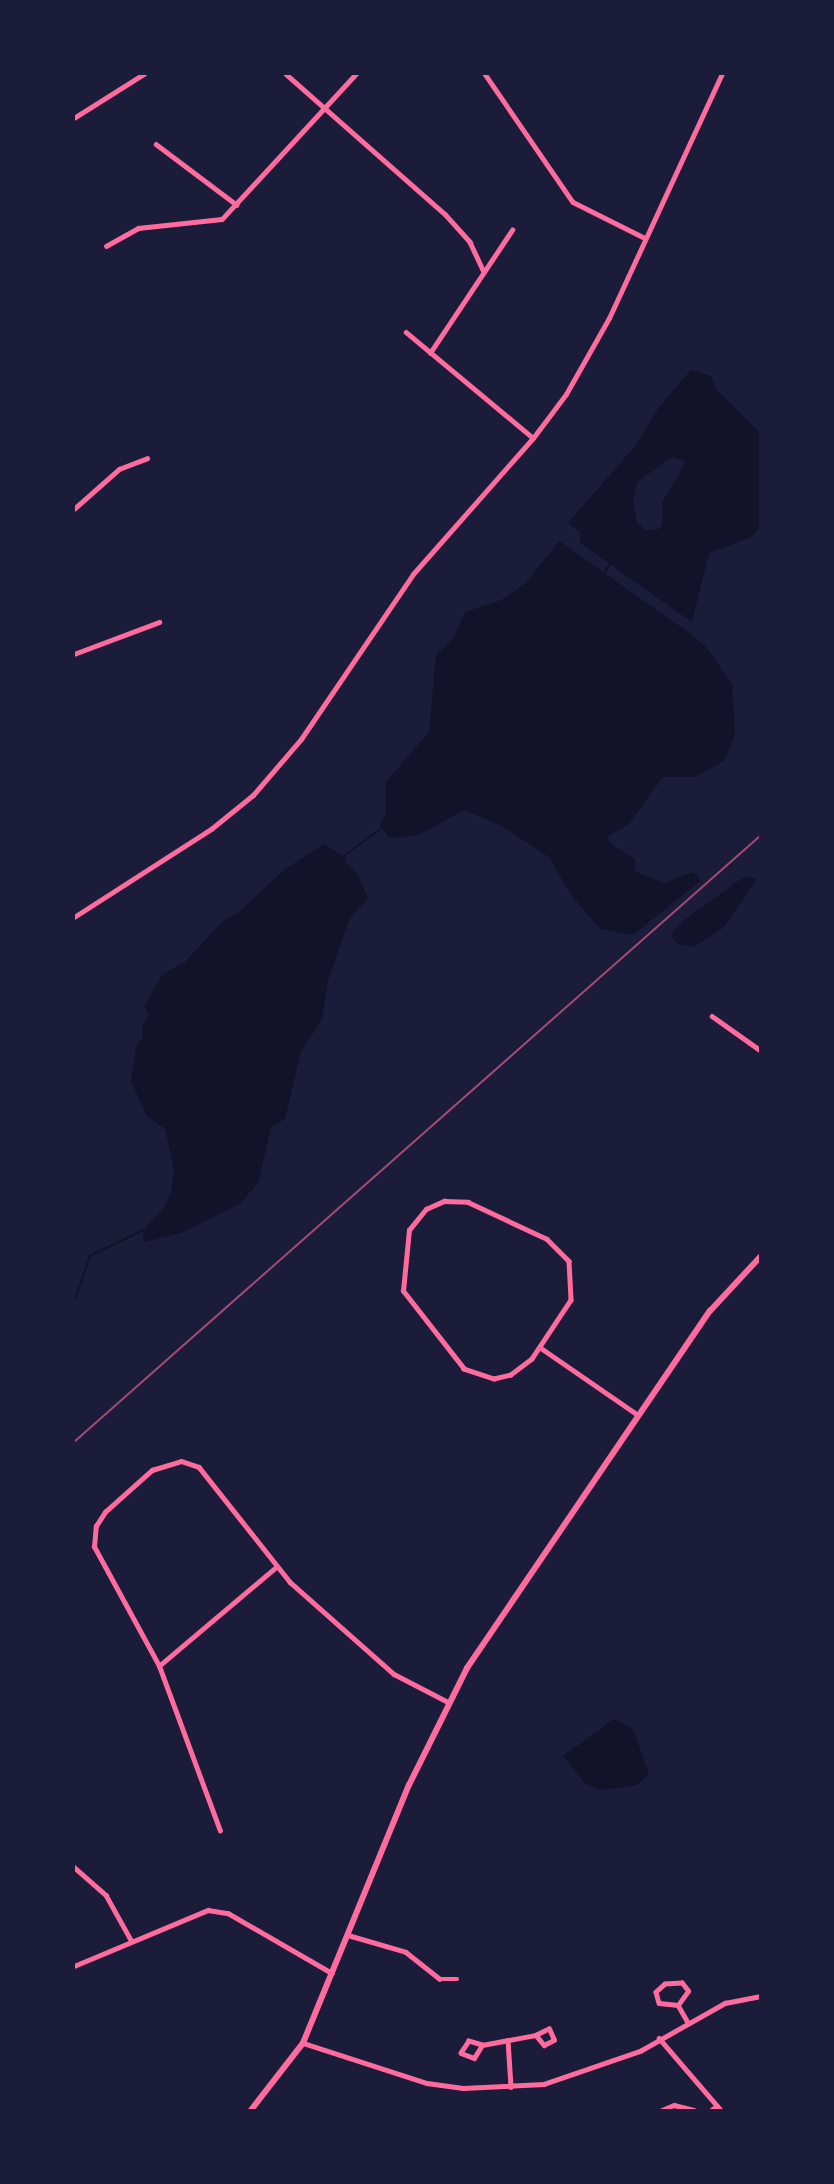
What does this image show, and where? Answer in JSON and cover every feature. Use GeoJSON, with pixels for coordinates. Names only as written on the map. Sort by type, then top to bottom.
{"type":"FeatureCollection","features":[{"type":"Feature","properties":{"kind":"main road"},"geometry":{"type":"LineString","coordinates":[[251,2110],[303,2043],[449,1702],[490,1632],[710,1311],[761,1257]]}},
{"type":"Feature","properties":{"kind":"street"},"geometry":{"type":"LineString","coordinates":[[74,118],[144,74]]}},
{"type":"Feature","properties":{"kind":"street"},"geometry":{"type":"LineString","coordinates":[[286,74],[459,228],[484,272]]}},
{"type":"Feature","properties":{"kind":"street"},"geometry":{"type":"LineString","coordinates":[[106,246],[138,228],[216,222],[237,205],[356,74]]}},
{"type":"Feature","properties":{"kind":"street"},"geometry":{"type":"LineString","coordinates":[[485,74],[573,202],[645,237]]}},
{"type":"Feature","properties":{"kind":"street"},"geometry":{"type":"LineString","coordinates":[[74,917],[211,829],[253,795],[301,739],[412,574],[533,438],[586,361],[722,74]]}},
{"type":"Feature","properties":{"kind":"street"},"geometry":{"type":"LineString","coordinates":[[156,144],[237,205]]}},
{"type":"Feature","properties":{"kind":"street"},"geometry":{"type":"LineString","coordinates":[[430,353],[512,230]]}},
{"type":"Feature","properties":{"kind":"street"},"geometry":{"type":"LineString","coordinates":[[406,332],[533,438]]}},
{"type":"Feature","properties":{"kind":"street"},"geometry":{"type":"LineString","coordinates":[[74,509],[119,469],[147,458]]}},
{"type":"Feature","properties":{"kind":"street"},"geometry":{"type":"LineString","coordinates":[[74,654],[159,622]]}},
{"type":"Feature","properties":{"kind":"street"},"geometry":{"type":"LineString","coordinates":[[712,1016],[761,1051]]}},
{"type":"Feature","properties":{"kind":"street"},"geometry":{"type":"LineString","coordinates":[[444,1201],[468,1202],[547,1239],[566,1253],[572,1273],[571,1300],[541,1348],[518,1372],[494,1379],[464,1368],[433,1334],[401,1283],[409,1230],[426,1209],[444,1201]]}},
{"type":"Feature","properties":{"kind":"street"},"geometry":{"type":"LineString","coordinates":[[541,1348],[638,1415]]}},
{"type":"Feature","properties":{"kind":"street"},"geometry":{"type":"LineString","coordinates":[[220,1831],[159,1666],[93,1548],[96,1525],[105,1512],[142,1478],[167,1462],[199,1467],[276,1567],[394,1674],[449,1702]]}},
{"type":"Feature","properties":{"kind":"street"},"geometry":{"type":"LineString","coordinates":[[159,1666],[276,1567]]}},
{"type":"Feature","properties":{"kind":"street"},"geometry":{"type":"LineString","coordinates":[[74,1867],[106,1895],[131,1940]]}},
{"type":"Feature","properties":{"kind":"street"},"geometry":{"type":"LineString","coordinates":[[74,1966],[194,1912],[219,1911],[333,1973]]}},
{"type":"Feature","properties":{"kind":"street"},"geometry":{"type":"LineString","coordinates":[[348,1935],[406,1952],[440,1979],[457,1979]]}},
{"type":"Feature","properties":{"kind":"street"},"geometry":{"type":"LineString","coordinates":[[682,1983],[688,1991],[678,2005],[659,2003],[656,1992],[665,1984],[682,1983]]}},
{"type":"Feature","properties":{"kind":"street"},"geometry":{"type":"LineString","coordinates":[[303,2043],[427,2083],[511,2087],[544,2084],[594,2070],[725,2003],[761,1996]]}},
{"type":"Feature","properties":{"kind":"street"},"geometry":{"type":"LineString","coordinates":[[678,2005],[688,2022]]}},
{"type":"Feature","properties":{"kind":"street"},"geometry":{"type":"LineString","coordinates":[[482,2045],[474,2058],[461,2053],[469,2042],[482,2045],[536,2035],[549,2029],[554,2040],[544,2045],[536,2035]]}},
{"type":"Feature","properties":{"kind":"street"},"geometry":{"type":"LineString","coordinates":[[659,2038],[719,2108],[711,2110]]}},
{"type":"Feature","properties":{"kind":"street"},"geometry":{"type":"LineString","coordinates":[[508,2040],[511,2087]]}},
{"type":"Feature","properties":{"kind":"street"},"geometry":{"type":"LineString","coordinates":[[662,2110],[674,2105],[694,2110]]}},
{"type":"Feature","properties":{"kind":"shaded area"},"geometry":{"type":"Polygon","coordinates":[[[691,370],[711,376],[715,388],[760,433],[760,527],[752,537],[709,553],[692,622],[580,543],[580,532],[568,523],[635,446],[659,407],[691,370]],[[672,457],[637,482],[633,501],[637,522],[645,530],[659,529],[662,525],[662,502],[686,462],[672,457]]]}},
{"type":"Feature","properties":{"kind":"shaded area"},"geometry":{"type":"Polygon","coordinates":[[[559,541],[688,632],[706,647],[732,684],[735,734],[724,761],[695,777],[663,777],[628,825],[608,836],[610,843],[636,860],[634,871],[664,883],[693,872],[699,877],[700,881],[633,935],[600,929],[571,895],[549,857],[502,826],[464,810],[421,834],[400,838],[389,837],[380,825],[386,813],[386,782],[429,732],[436,655],[454,637],[465,612],[501,600],[526,583],[559,541]]]}},
{"type":"Feature","properties":{"kind":"shaded area"},"geometry":{"type":"Polygon","coordinates":[[[324,844],[347,858],[344,861],[357,874],[368,898],[350,918],[328,980],[322,1020],[301,1051],[285,1119],[271,1127],[259,1181],[241,1203],[181,1233],[144,1242],[143,1230],[164,1208],[171,1192],[174,1170],[165,1129],[147,1116],[131,1081],[136,1047],[143,1037],[142,1027],[149,1014],[144,1006],[163,974],[184,963],[223,921],[238,913],[284,870],[324,844]]]}},
{"type":"Feature","properties":{"kind":"shaded area"},"geometry":{"type":"Polygon","coordinates":[[[745,876],[757,879],[723,928],[694,947],[678,944],[671,935],[683,921],[745,876]]]}},
{"type":"Feature","properties":{"kind":"shaded area"},"geometry":{"type":"Polygon","coordinates":[[[614,1719],[633,1729],[649,1774],[637,1785],[601,1790],[585,1784],[563,1756],[614,1719]]]}},
{"type":"Feature","properties":{"kind":"waterway"},"geometry":{"type":"LineString","coordinates":[[604,573],[611,563]]}},
{"type":"Feature","properties":{"kind":"waterway"},"geometry":{"type":"LineString","coordinates":[[345,855],[383,827]]}},
{"type":"Feature","properties":{"kind":"waterway"},"geometry":{"type":"LineString","coordinates":[[74,1302],[90,1256],[143,1230]]}},
{"type":"Feature","properties":{"kind":"waterway"},"geometry":{"type":"LineString","coordinates":[[74,1399],[74,1413]]}},
{"type":"Feature","properties":{"kind":"railway"},"geometry":{"type":"LineString","coordinates":[[74,1442],[760,836]]}}]}
